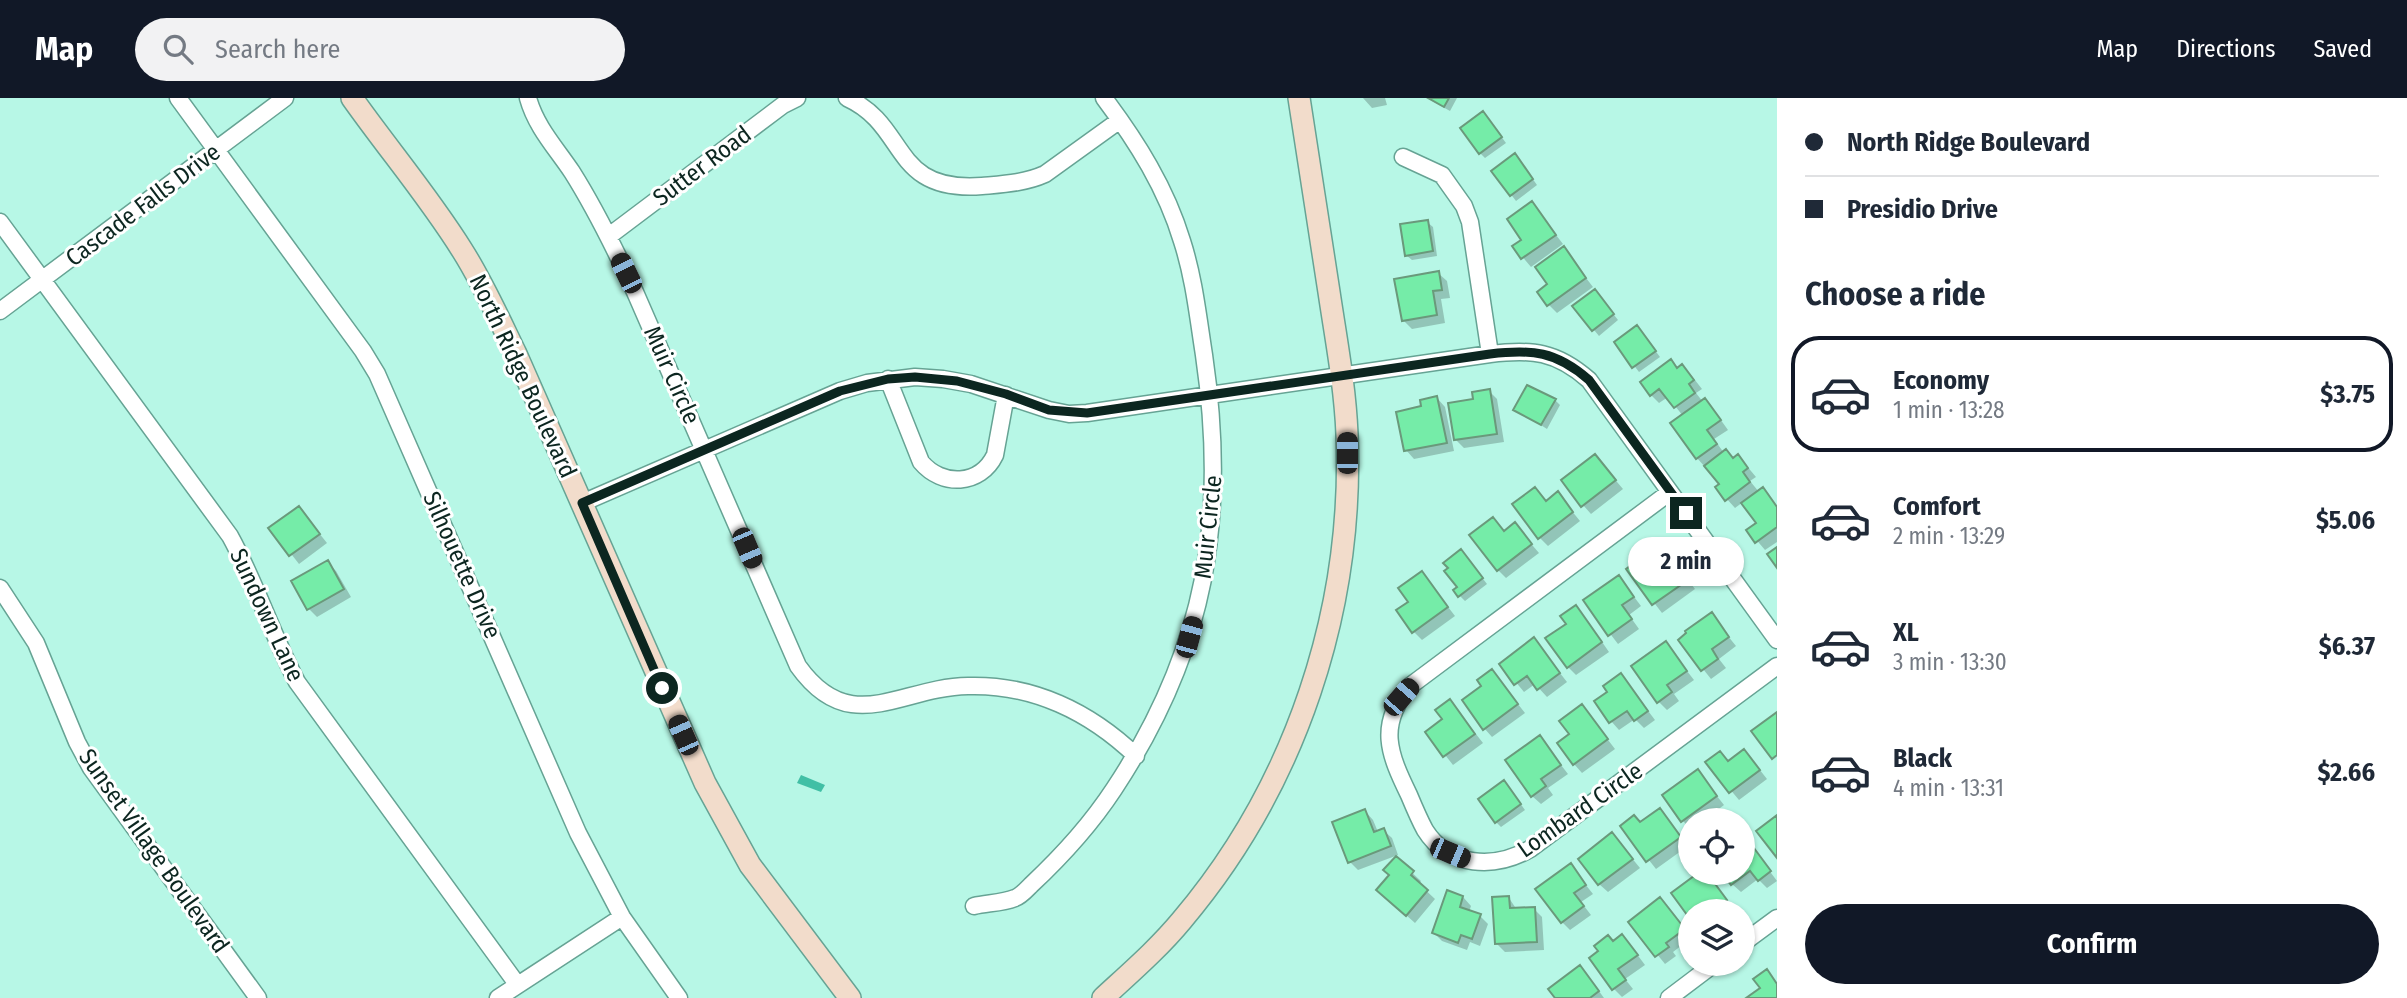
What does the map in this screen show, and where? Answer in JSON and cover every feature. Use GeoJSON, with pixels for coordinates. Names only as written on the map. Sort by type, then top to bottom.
{"type":"FeatureCollection","features":[{"type":"Feature","properties":{"kind":"street","name":"Silhouette Drive"},"geometry":{"type":"LineString","coordinates":[[178,98],[377,374],[578,833],[622,917],[678,998]]}},
{"type":"Feature","properties":{"kind":"street","name":"Cascade Falls Drive"},"geometry":{"type":"LineString","coordinates":[[0,311],[285,98]]}},
{"type":"Feature","properties":{"kind":"street","name":"North Ridge Boulevard"},"geometry":{"type":"LineString","coordinates":[[352,98],[462,249],[483,286],[705,783],[729,830],[750,864],[849,998]]}},
{"type":"Feature","properties":{"kind":"street","name":"Muir Circle"},"geometry":{"type":"LineString","coordinates":[[528,98],[540,127],[572,173],[609,236],[798,666],[809,681],[824,693],[853,705],[869,706],[941,688],[967,685],[1021,691],[1072,708],[1098,724],[1136,756]]}},
{"type":"Feature","properties":{"kind":"street","name":"Sutter Road"},"geometry":{"type":"LineString","coordinates":[[609,236],[783,105],[797,98]]}},
{"type":"Feature","properties":{"kind":"street"},"geometry":{"type":"LineString","coordinates":[[847,98],[859,103],[872,114],[915,169],[942,185],[959,187],[1032,180],[1045,174],[1120,120]]}},
{"type":"Feature","properties":{"kind":"street","name":"Muir Circle"},"geometry":{"type":"LineString","coordinates":[[974,906],[1017,898],[1080,835],[1136,756],[1156,720],[1189,637],[1202,590],[1210,541],[1214,452],[1210,395],[1193,281],[1168,201],[1149,164],[1104,98]]}},
{"type":"Feature","properties":{"kind":"street"},"geometry":{"type":"LineString","coordinates":[[1103,998],[1146,959],[1182,920],[1243,837],[1274,780],[1297,729],[1329,628],[1344,541],[1347,434],[1342,376],[1299,98]]}},
{"type":"Feature","properties":{"kind":"street"},"geometry":{"type":"LineString","coordinates":[[1403,157],[1442,175],[1464,206],[1470,222],[1490,354]]}},
{"type":"Feature","properties":{"kind":"street","name":"Sundown Lane"},"geometry":{"type":"LineString","coordinates":[[0,222],[230,536],[254,584],[281,652],[310,703],[517,984]]}},
{"type":"Feature","properties":{"kind":"street"},"geometry":{"type":"LineString","coordinates":[[582,503],[840,391],[888,379],[943,379],[971,384],[1069,414],[1490,354],[1541,352],[1574,367],[1589,380],[1777,640]]}},
{"type":"Feature","properties":{"kind":"street"},"geometry":{"type":"LineString","coordinates":[[888,379],[921,462],[929,471],[939,476],[962,480],[973,478],[991,465],[1006,394]]}},
{"type":"Feature","properties":{"kind":"street","name":"Lombard Circle"},"geometry":{"type":"LineString","coordinates":[[1670,492],[1410,686],[1401,697],[1393,712],[1389,745],[1393,762],[1425,830],[1436,843],[1465,860],[1482,863],[1515,857],[1530,849],[1777,666]]}},
{"type":"Feature","properties":{"kind":"street","name":"Sunset Village Boulevard"},"geometry":{"type":"LineString","coordinates":[[0,589],[36,643],[77,742],[91,768],[258,998]]}},
{"type":"Feature","properties":{"kind":"street"},"geometry":{"type":"LineString","coordinates":[[498,998],[622,917]]}},
{"type":"Feature","properties":{"kind":"street"},"geometry":{"type":"LineString","coordinates":[[1755,934],[1777,918]]}},
{"type":"Feature","properties":{"kind":"street"},"geometry":{"type":"LineString","coordinates":[[1669,998],[1698,976]]}},
{"type":"Feature","properties":{"kind":"shaded area"},"geometry":{"type":"Polygon","coordinates":[[[801,775],[825,785],[821,792],[797,783],[801,775]]]}},
{"type":"Feature","properties":{"kind":"building"},"geometry":{"type":"Polygon","coordinates":[[[1428,98],[1449,98],[1444,107],[1428,98]]]}},
{"type":"Feature","properties":{"kind":"building"},"geometry":{"type":"Polygon","coordinates":[[[1483,111],[1502,137],[1479,154],[1460,128],[1483,111]]]}},
{"type":"Feature","properties":{"kind":"building"},"geometry":{"type":"Polygon","coordinates":[[[1515,153],[1533,179],[1510,196],[1491,171],[1515,153]]]}},
{"type":"Feature","properties":{"kind":"building"},"geometry":{"type":"Polygon","coordinates":[[[1532,201],[1556,235],[1521,259],[1512,246],[1521,240],[1507,219],[1532,201]]]}},
{"type":"Feature","properties":{"kind":"building"},"geometry":{"type":"Polygon","coordinates":[[[1428,220],[1433,251],[1405,256],[1400,224],[1428,220]]]}},
{"type":"Feature","properties":{"kind":"building"},"geometry":{"type":"Polygon","coordinates":[[[1564,246],[1586,278],[1547,306],[1537,292],[1547,284],[1535,267],[1564,246]]]}},
{"type":"Feature","properties":{"kind":"building"},"geometry":{"type":"Polygon","coordinates":[[[1439,271],[1442,290],[1433,291],[1437,315],[1402,321],[1394,279],[1439,271]]]}},
{"type":"Feature","properties":{"kind":"building"},"geometry":{"type":"Polygon","coordinates":[[[1595,289],[1614,314],[1592,331],[1572,306],[1595,289]]]}},
{"type":"Feature","properties":{"kind":"building"},"geometry":{"type":"Polygon","coordinates":[[[1637,325],[1656,351],[1632,368],[1614,342],[1637,325]]]}},
{"type":"Feature","properties":{"kind":"building"},"geometry":{"type":"Polygon","coordinates":[[[1671,359],[1677,368],[1682,364],[1694,380],[1689,384],[1695,393],[1674,408],[1659,389],[1650,396],[1640,382],[1671,359]]]}},
{"type":"Feature","properties":{"kind":"building"},"geometry":{"type":"Polygon","coordinates":[[[1527,385],[1556,399],[1541,425],[1513,410],[1527,385]]]}},
{"type":"Feature","properties":{"kind":"building"},"geometry":{"type":"Polygon","coordinates":[[[1490,389],[1497,434],[1454,440],[1448,403],[1473,399],[1472,392],[1490,389]]]}},
{"type":"Feature","properties":{"kind":"building"},"geometry":{"type":"Polygon","coordinates":[[[1437,396],[1447,443],[1404,451],[1396,412],[1421,406],[1420,400],[1437,396]]]}},
{"type":"Feature","properties":{"kind":"building"},"geometry":{"type":"Polygon","coordinates":[[[1705,398],[1721,420],[1707,430],[1717,444],[1696,459],[1670,423],[1705,398]]]}},
{"type":"Feature","properties":{"kind":"building"},"geometry":{"type":"Polygon","coordinates":[[[1726,449],[1733,458],[1738,454],[1748,468],[1743,472],[1750,482],[1725,501],[1715,487],[1719,484],[1704,466],[1726,449]]]}},
{"type":"Feature","properties":{"kind":"building"},"geometry":{"type":"Polygon","coordinates":[[[1595,454],[1616,480],[1581,507],[1561,480],[1595,454]]]}},
{"type":"Feature","properties":{"kind":"building"},"geometry":{"type":"Polygon","coordinates":[[[1535,487],[1546,501],[1558,491],[1573,512],[1538,539],[1512,504],[1535,487]]]}},
{"type":"Feature","properties":{"kind":"building"},"geometry":{"type":"Polygon","coordinates":[[[1763,487],[1777,507],[1777,527],[1755,543],[1746,530],[1756,523],[1741,503],[1763,487]]]}},
{"type":"Feature","properties":{"kind":"building"},"geometry":{"type":"Polygon","coordinates":[[[299,506],[320,534],[289,556],[268,528],[299,506]]]}},
{"type":"Feature","properties":{"kind":"building"},"geometry":{"type":"Polygon","coordinates":[[[1493,517],[1504,531],[1515,522],[1532,544],[1497,571],[1469,535],[1493,517]]]}},
{"type":"Feature","properties":{"kind":"building"},"geometry":{"type":"Polygon","coordinates":[[[1777,547],[1777,568],[1767,554],[1777,547]]]}},
{"type":"Feature","properties":{"kind":"building"},"geometry":{"type":"Polygon","coordinates":[[[1461,549],[1483,578],[1458,597],[1453,590],[1457,587],[1444,571],[1448,568],[1443,563],[1461,549]]]}},
{"type":"Feature","properties":{"kind":"building"},"geometry":{"type":"Polygon","coordinates":[[[1666,550],[1688,580],[1652,605],[1626,569],[1641,558],[1646,565],[1666,550]]]}},
{"type":"Feature","properties":{"kind":"building"},"geometry":{"type":"Polygon","coordinates":[[[328,560],[344,589],[307,610],[291,581],[328,560]]]}},
{"type":"Feature","properties":{"kind":"building"},"geometry":{"type":"Polygon","coordinates":[[[1422,571],[1448,607],[1412,633],[1396,610],[1408,602],[1398,588],[1422,571]]]}},
{"type":"Feature","properties":{"kind":"building"},"geometry":{"type":"Polygon","coordinates":[[[1619,575],[1634,597],[1622,605],[1632,619],[1608,636],[1583,600],[1619,575]]]}},
{"type":"Feature","properties":{"kind":"building"},"geometry":{"type":"Polygon","coordinates":[[[1576,605],[1602,642],[1567,668],[1545,638],[1566,624],[1560,616],[1576,605]]]}},
{"type":"Feature","properties":{"kind":"building"},"geometry":{"type":"Polygon","coordinates":[[[1712,612],[1729,637],[1712,649],[1718,659],[1701,671],[1678,640],[1685,631],[1712,612]]]}},
{"type":"Feature","properties":{"kind":"building"},"geometry":{"type":"Polygon","coordinates":[[[1534,637],[1560,673],[1537,690],[1527,676],[1514,685],[1499,664],[1534,637]]]}},
{"type":"Feature","properties":{"kind":"building"},"geometry":{"type":"Polygon","coordinates":[[[1666,641],[1687,671],[1667,685],[1672,692],[1657,703],[1631,666],[1666,641]]]}},
{"type":"Feature","properties":{"kind":"building"},"geometry":{"type":"Polygon","coordinates":[[[1492,669],[1518,704],[1483,730],[1462,700],[1481,686],[1477,680],[1492,669]]]}},
{"type":"Feature","properties":{"kind":"building"},"geometry":{"type":"Polygon","coordinates":[[[1621,673],[1648,711],[1634,721],[1627,711],[1609,723],[1594,701],[1607,692],[1603,686],[1621,673]]]}},
{"type":"Feature","properties":{"kind":"building"},"geometry":{"type":"Polygon","coordinates":[[[1450,699],[1475,734],[1443,757],[1425,732],[1442,719],[1435,710],[1450,699]]]}},
{"type":"Feature","properties":{"kind":"building"},"geometry":{"type":"Polygon","coordinates":[[[1582,704],[1608,739],[1573,765],[1557,743],[1569,734],[1559,721],[1582,704]]]}},
{"type":"Feature","properties":{"kind":"building"},"geometry":{"type":"Polygon","coordinates":[[[1777,712],[1777,755],[1772,759],[1751,731],[1777,712]]]}},
{"type":"Feature","properties":{"kind":"building"},"geometry":{"type":"Polygon","coordinates":[[[1540,735],[1561,765],[1541,779],[1546,786],[1531,797],[1505,760],[1540,735]]]}},
{"type":"Feature","properties":{"kind":"building"},"geometry":{"type":"Polygon","coordinates":[[[1744,749],[1760,770],[1729,793],[1705,762],[1720,751],[1728,761],[1744,749]]]}},
{"type":"Feature","properties":{"kind":"building"},"geometry":{"type":"Polygon","coordinates":[[[1698,769],[1717,796],[1700,808],[1678,808],[1678,818],[1662,795],[1698,769]]]}},
{"type":"Feature","properties":{"kind":"building"},"geometry":{"type":"Polygon","coordinates":[[[1504,780],[1521,804],[1495,823],[1478,799],[1504,780]]]}},
{"type":"Feature","properties":{"kind":"building"},"geometry":{"type":"Polygon","coordinates":[[[1660,808],[1678,833],[1678,839],[1646,862],[1620,826],[1634,815],[1640,822],[1660,808]]]}},
{"type":"Feature","properties":{"kind":"building"},"geometry":{"type":"Polygon","coordinates":[[[1365,809],[1374,832],[1384,828],[1391,846],[1348,863],[1332,822],[1365,809]]]}},
{"type":"Feature","properties":{"kind":"building"},"geometry":{"type":"Polygon","coordinates":[[[1777,815],[1777,858],[1756,831],[1777,815]]]}},
{"type":"Feature","properties":{"kind":"building"},"geometry":{"type":"Polygon","coordinates":[[[1612,832],[1633,859],[1598,885],[1578,859],[1612,832]]]}},
{"type":"Feature","properties":{"kind":"building"},"geometry":{"type":"Polygon","coordinates":[[[1755,849],[1771,871],[1758,881],[1755,877],[1755,849]]]}},
{"type":"Feature","properties":{"kind":"building"},"geometry":{"type":"Polygon","coordinates":[[[1396,856],[1414,871],[1411,875],[1428,890],[1406,916],[1376,890],[1389,875],[1383,870],[1396,856]]]}},
{"type":"Feature","properties":{"kind":"building"},"geometry":{"type":"Polygon","coordinates":[[[1571,863],[1586,885],[1574,893],[1584,906],[1561,923],[1535,889],[1571,863]]]}},
{"type":"Feature","properties":{"kind":"building"},"geometry":{"type":"Polygon","coordinates":[[[1682,885],[1716,885],[1726,899],[1678,899],[1678,903],[1671,893],[1682,885]]]}},
{"type":"Feature","properties":{"kind":"building"},"geometry":{"type":"Polygon","coordinates":[[[1447,890],[1463,896],[1460,907],[1481,914],[1472,939],[1461,935],[1458,943],[1432,933],[1447,890]]]}},
{"type":"Feature","properties":{"kind":"building"},"geometry":{"type":"Polygon","coordinates":[[[1509,896],[1510,908],[1535,907],[1537,942],[1495,944],[1492,897],[1509,896]]]}},
{"type":"Feature","properties":{"kind":"building"},"geometry":{"type":"Polygon","coordinates":[[[1660,897],[1678,920],[1678,934],[1666,943],[1669,947],[1655,957],[1628,922],[1660,897]]]}},
{"type":"Feature","properties":{"kind":"building"},"geometry":{"type":"Polygon","coordinates":[[[1622,934],[1638,955],[1618,969],[1626,980],[1612,990],[1589,958],[1598,951],[1594,946],[1608,935],[1613,941],[1622,934]]]}},
{"type":"Feature","properties":{"kind":"building"},"geometry":{"type":"Polygon","coordinates":[[[1580,965],[1599,991],[1590,998],[1555,998],[1548,989],[1580,965]]]}},
{"type":"Feature","properties":{"kind":"building"},"geometry":{"type":"Polygon","coordinates":[[[1767,969],[1777,984],[1777,998],[1746,998],[1760,988],[1753,979],[1767,969]]]}},
{"type":"Feature","properties":{"kind":"route"},"geometry":{"type":"LineString","coordinates":[[662,688],[582,503],[840,391],[888,379],[915,377],[957,381],[1069,414],[1490,354],[1541,352],[1574,367],[1589,380],[1686,513]]}}]}
